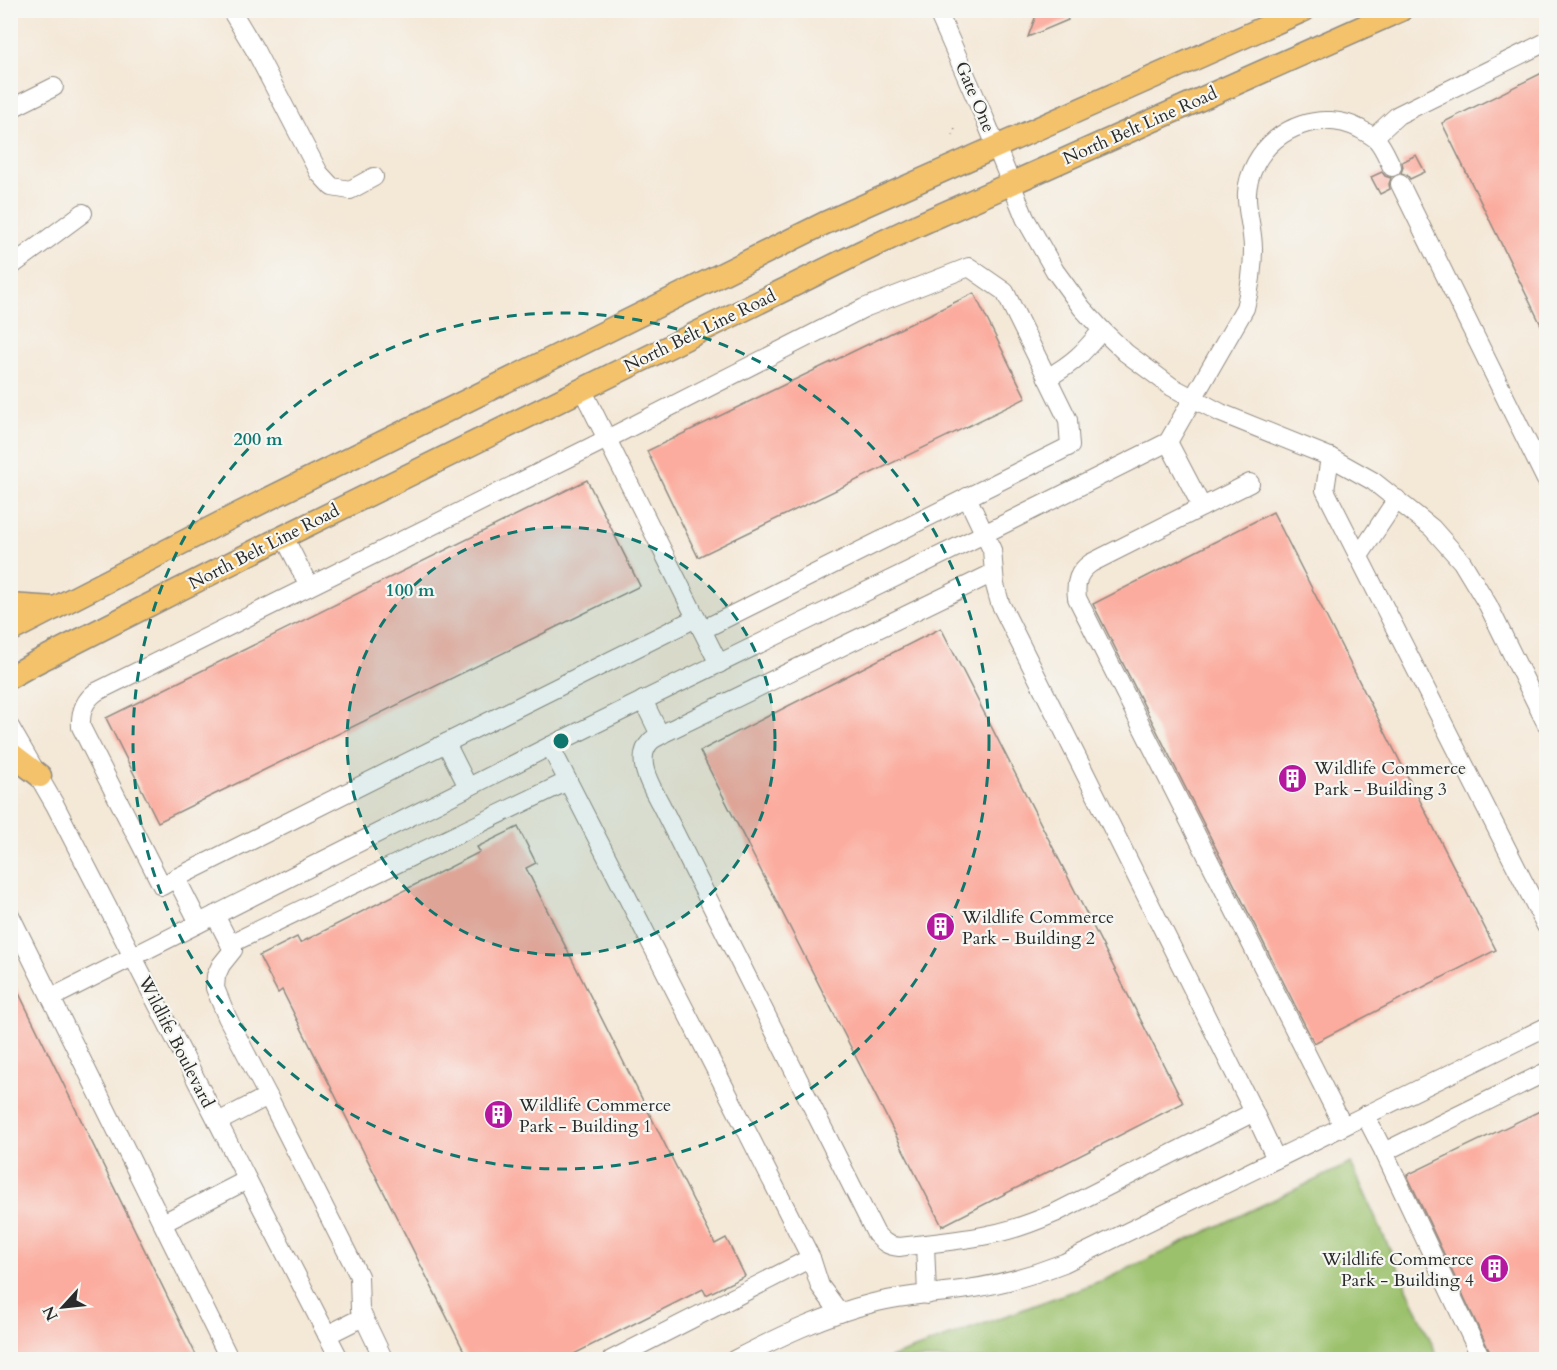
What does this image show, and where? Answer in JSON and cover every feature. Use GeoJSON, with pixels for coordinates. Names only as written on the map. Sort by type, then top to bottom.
{"type":"FeatureCollection","features":[{"type":"Feature","properties":{"kind":"main road"},"geometry":{"type":"LineString","coordinates":[[10,631],[240,513],[825,224],[1304,10]]}},
{"type":"Feature","properties":{"kind":"main road","name":"North Belt Line Road"},"geometry":{"type":"LineString","coordinates":[[10,677],[284,537],[861,252],[1401,10]]}},
{"type":"Feature","properties":{"kind":"main road"},"geometry":{"type":"LineString","coordinates":[[10,605],[54,608]]}},
{"type":"Feature","properties":{"kind":"main road"},"geometry":{"type":"LineString","coordinates":[[10,753],[40,776]]}},
{"type":"Feature","properties":{"kind":"street"},"geometry":{"type":"LineString","coordinates":[[231,10],[255,50],[319,173],[332,187],[350,190],[374,177]]}},
{"type":"Feature","properties":{"kind":"street","name":"Gate One"},"geometry":{"type":"LineString","coordinates":[[937,10],[1025,218],[1054,271],[1083,308],[1126,353],[1172,387],[1221,413],[1330,457],[1373,481],[1432,528],[1462,562],[1488,605],[1546,723]]}},
{"type":"Feature","properties":{"kind":"street"},"geometry":{"type":"LineString","coordinates":[[1374,137],[1398,115],[1546,42]]}},
{"type":"Feature","properties":{"kind":"street"},"geometry":{"type":"LineString","coordinates":[[10,109],[54,87]]}},
{"type":"Feature","properties":{"kind":"street"},"geometry":{"type":"LineString","coordinates":[[51,998],[550,746],[1168,442],[1238,321],[1248,297],[1253,248],[1247,188],[1255,164],[1262,154],[1279,136],[1300,125],[1312,122],[1333,122],[1345,124],[1374,137],[1392,167]]}},
{"type":"Feature","properties":{"kind":"street"},"geometry":{"type":"LineString","coordinates":[[1400,184],[1546,480]]}},
{"type":"Feature","properties":{"kind":"street"},"geometry":{"type":"LineString","coordinates":[[10,267],[83,213]]}},
{"type":"Feature","properties":{"kind":"street"},"geometry":{"type":"LineString","coordinates":[[969,267],[1005,291],[1047,378],[1068,420],[1070,446],[968,497],[446,743],[162,886],[81,727],[80,717],[83,707],[88,698],[96,692],[607,439],[864,308],[969,267]]}},
{"type":"Feature","properties":{"kind":"street"},"geometry":{"type":"LineString","coordinates":[[1047,378],[1067,368],[1102,330]]}},
{"type":"Feature","properties":{"kind":"street"},"geometry":{"type":"LineString","coordinates":[[582,389],[719,663]]}},
{"type":"Feature","properties":{"kind":"street"},"geometry":{"type":"LineString","coordinates":[[1168,442],[1202,507]]}},
{"type":"Feature","properties":{"kind":"street"},"geometry":{"type":"LineString","coordinates":[[1330,457],[1325,490],[1546,926]]}},
{"type":"Feature","properties":{"kind":"street"},"geometry":{"type":"LineString","coordinates":[[1250,483],[1085,567],[1077,580],[1077,598],[1343,1126]]}},
{"type":"Feature","properties":{"kind":"street"},"geometry":{"type":"LineString","coordinates":[[968,497],[992,550],[993,573],[1000,603],[1276,1159]]}},
{"type":"Feature","properties":{"kind":"street"},"geometry":{"type":"LineString","coordinates":[[1359,556],[1397,499]]}},
{"type":"Feature","properties":{"kind":"street"},"geometry":{"type":"LineString","coordinates":[[284,537],[309,586]]}},
{"type":"Feature","properties":{"kind":"street"},"geometry":{"type":"LineString","coordinates":[[993,573],[660,735],[651,741],[645,750],[643,762],[647,776],[876,1233],[889,1246],[899,1247],[993,1234],[1038,1220],[1254,1112]]}},
{"type":"Feature","properties":{"kind":"street"},"geometry":{"type":"LineString","coordinates":[[643,700],[660,735]]}},
{"type":"Feature","properties":{"kind":"street","name":"Wildlife Boulevard"},"geometry":{"type":"LineString","coordinates":[[10,727],[40,776],[340,1359]]}},
{"type":"Feature","properties":{"kind":"street"},"geometry":{"type":"LineString","coordinates":[[446,743],[468,787]]}},
{"type":"Feature","properties":{"kind":"street"},"geometry":{"type":"LineString","coordinates":[[550,746],[811,1258],[820,1286],[840,1313]]}},
{"type":"Feature","properties":{"kind":"street"},"geometry":{"type":"LineString","coordinates":[[230,944],[568,782]]}},
{"type":"Feature","properties":{"kind":"street"},"geometry":{"type":"LineString","coordinates":[[176,878],[199,923]]}},
{"type":"Feature","properties":{"kind":"street"},"geometry":{"type":"LineString","coordinates":[[10,915],[230,1359]]}},
{"type":"Feature","properties":{"kind":"street"},"geometry":{"type":"LineString","coordinates":[[215,915],[233,950],[221,965],[216,976],[215,987],[227,1017],[359,1276],[360,1310],[384,1359]]}},
{"type":"Feature","properties":{"kind":"street"},"geometry":{"type":"LineString","coordinates":[[734,1359],[791,1332],[840,1313],[891,1299],[992,1285],[1048,1269],[1083,1254],[1546,1027]]}},
{"type":"Feature","properties":{"kind":"street"},"geometry":{"type":"LineString","coordinates":[[1384,1152],[1546,1072]]}},
{"type":"Feature","properties":{"kind":"street"},"geometry":{"type":"LineString","coordinates":[[218,1122],[268,1096]]}},
{"type":"Feature","properties":{"kind":"street"},"geometry":{"type":"LineString","coordinates":[[1365,1115],[1482,1359]]}},
{"type":"Feature","properties":{"kind":"street"},"geometry":{"type":"LineString","coordinates":[[163,1223],[248,1180]]}},
{"type":"Feature","properties":{"kind":"street"},"geometry":{"type":"LineString","coordinates":[[925,1244],[927,1295]]}},
{"type":"Feature","properties":{"kind":"street"},"geometry":{"type":"LineString","coordinates":[[611,1359],[811,1258]]}},
{"type":"Feature","properties":{"kind":"street"},"geometry":{"type":"LineString","coordinates":[[327,1335],[363,1317]]}},
{"type":"Feature","properties":{"kind":"path"},"geometry":{"type":"LineString","coordinates":[[953,136],[955,127]]}},
{"type":"Feature","properties":{"kind":"green space"},"geometry":{"type":"Polygon","coordinates":[[[1351,1163],[1439,1359],[887,1359],[1106,1279],[1351,1163]]]}},
{"type":"Feature","properties":{"kind":"building"},"geometry":{"type":"Polygon","coordinates":[[[1038,10],[1064,10],[1068,20],[1028,37],[1038,10]]]}},
{"type":"Feature","properties":{"kind":"building"},"geometry":{"type":"Polygon","coordinates":[[[1546,71],[1546,335],[1442,123],[1546,71]]]}},
{"type":"Feature","properties":{"kind":"building"},"geometry":{"type":"Polygon","coordinates":[[[1416,155],[1425,172],[1410,179],[1401,173],[1402,162],[1416,155]]]}},
{"type":"Feature","properties":{"kind":"building"},"geometry":{"type":"Polygon","coordinates":[[[1382,172],[1391,178],[1390,189],[1380,194],[1371,177],[1382,172]]]}},
{"type":"Feature","properties":{"kind":"building"},"geometry":{"type":"Polygon","coordinates":[[[974,293],[1026,398],[698,557],[647,451],[974,293]]]}},
{"type":"Feature","properties":{"kind":"building"},"geometry":{"type":"Polygon","coordinates":[[[587,480],[640,586],[158,822],[106,718],[587,480]]]}},
{"type":"Feature","properties":{"kind":"building","name":"Wildlife Commerce Park - Building 3"},"geometry":{"type":"Polygon","coordinates":[[[1273,512],[1496,950],[1314,1043],[1093,604],[1273,512]]]}},
{"type":"Feature","properties":{"kind":"building","name":"Wildlife Commerce Park - Building 2"},"geometry":{"type":"Polygon","coordinates":[[[941,628],[1183,1103],[942,1226],[700,751],[941,628]]]}},
{"type":"Feature","properties":{"kind":"building","name":"Wildlife Commerce Park - Building 1"},"geometry":{"type":"Polygon","coordinates":[[[518,827],[536,863],[526,868],[715,1244],[726,1238],[745,1276],[706,1295],[703,1289],[564,1359],[468,1359],[282,990],[278,993],[259,956],[297,937],[300,943],[480,852],[477,847],[518,827]]]}},
{"type":"Feature","properties":{"kind":"building"},"geometry":{"type":"Polygon","coordinates":[[[10,975],[198,1359],[10,1359],[10,975]]]}},
{"type":"Feature","properties":{"kind":"building","name":"Wildlife Commerce Park - Building 4"},"geometry":{"type":"Polygon","coordinates":[[[1546,1108],[1546,1359],[1493,1359],[1407,1175],[1546,1108]]]}},
{"type":"Feature","properties":{"kind":"place","name":"Wildlife Commerce Park - Building 3"},"geometry":{"type":"Point","coordinates":[1293,778]}},
{"type":"Feature","properties":{"kind":"place","name":"Wildlife Commerce Park - Building 2"},"geometry":{"type":"Point","coordinates":[941,927]}},
{"type":"Feature","properties":{"kind":"place","name":"Wildlife Commerce Park - Building 1"},"geometry":{"type":"Point","coordinates":[498,1115]}},
{"type":"Feature","properties":{"kind":"place","name":"Wildlife Commerce Park - Building 4"},"geometry":{"type":"Point","coordinates":[1495,1269]}}]}
